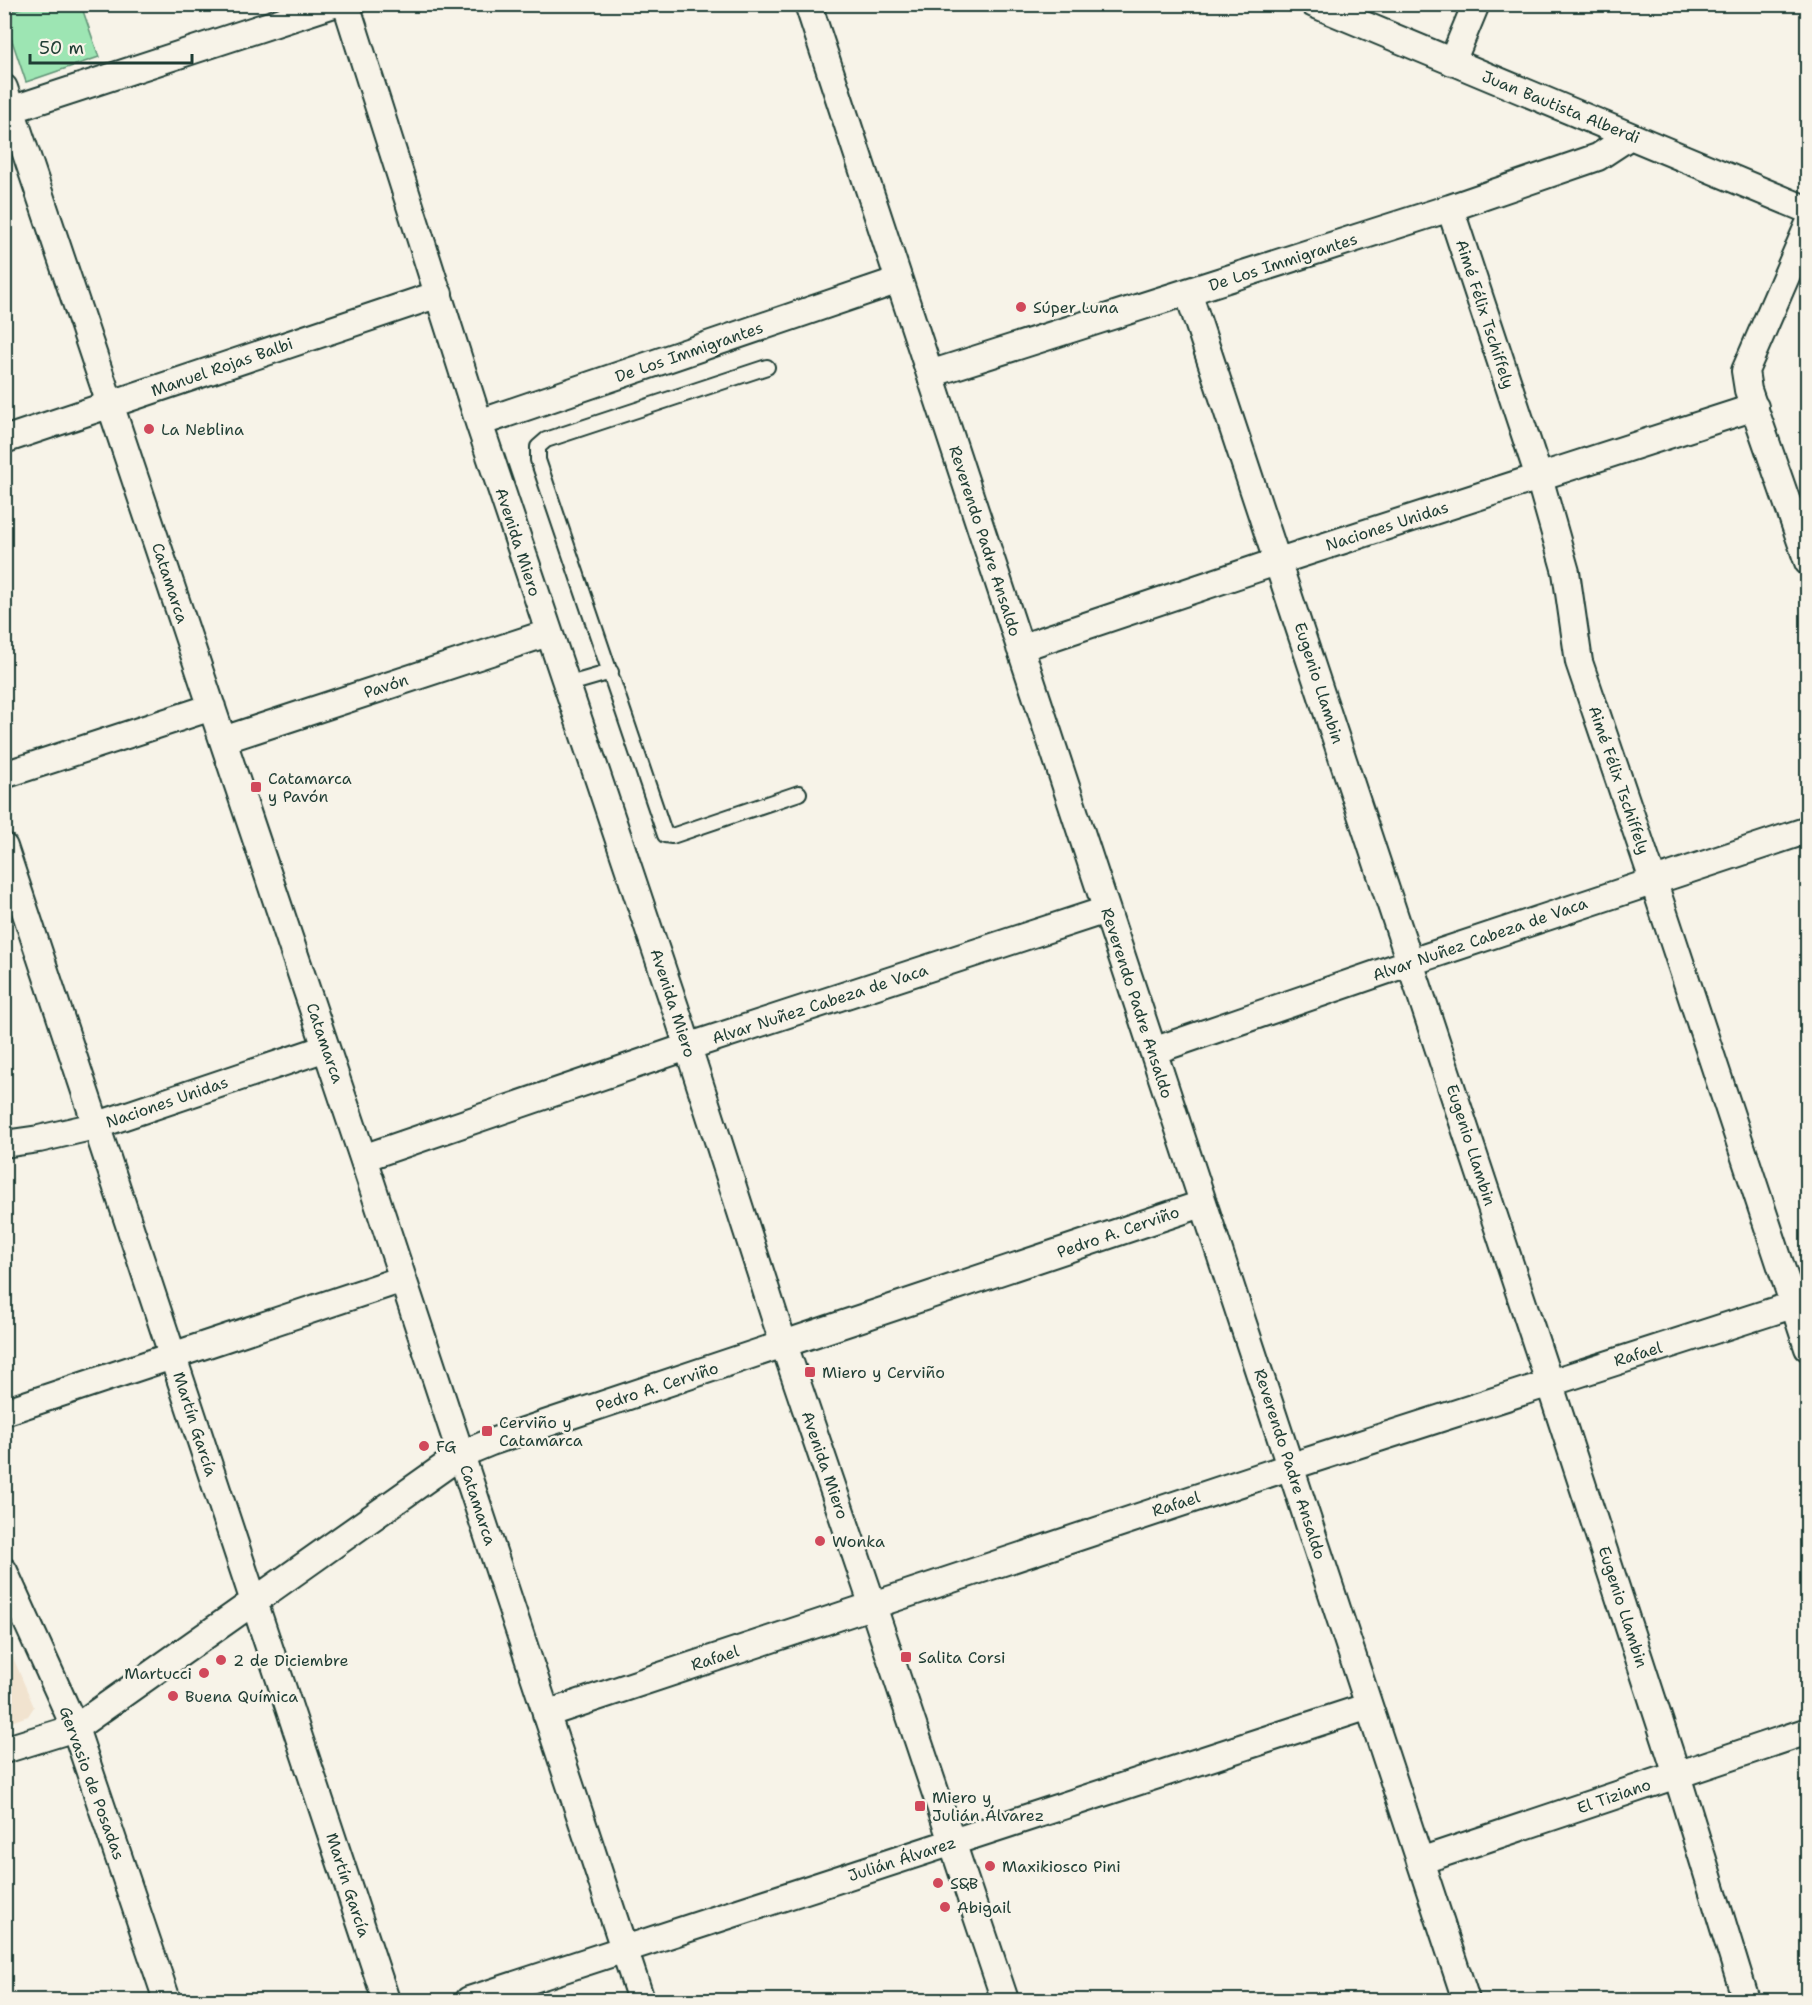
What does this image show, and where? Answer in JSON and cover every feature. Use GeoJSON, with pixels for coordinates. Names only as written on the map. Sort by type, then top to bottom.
{"type":"FeatureCollection","features":[{"type":"Feature","properties":{"kind":"street"},"geometry":{"type":"LineString","coordinates":[[7,103],[334,4]]}},
{"type":"Feature","properties":{"kind":"street","name":"Avenida Miero"},"geometry":{"type":"LineString","coordinates":[[346,4],[548,633],[1005,2001]]}},
{"type":"Feature","properties":{"kind":"street","name":"Reverendo Padre Ansaldo"},"geometry":{"type":"LineString","coordinates":[[808,4],[1202,1204],[1292,1466],[1466,2001]]}},
{"type":"Feature","properties":{"kind":"street","name":"Juan Bautista Alberdi"},"geometry":{"type":"LineString","coordinates":[[1314,4],[1808,210]]}},
{"type":"Feature","properties":{"kind":"street"},"geometry":{"type":"LineString","coordinates":[[1452,62],[1476,4]]}},
{"type":"Feature","properties":{"kind":"street","name":"Catamarca"},"geometry":{"type":"LineString","coordinates":[[7,103],[111,404],[462,1454],[640,2001]]}},
{"type":"Feature","properties":{"kind":"street","name":"De Los Immigrantes"},"geometry":{"type":"LineString","coordinates":[[930,374],[1450,208],[1598,156],[1630,136]]}},
{"type":"Feature","properties":{"kind":"street","name":"Aimé Félix Tschiffely"},"geometry":{"type":"LineString","coordinates":[[1450,208],[1539,477],[1566,572],[1579,662],[1800,1302],[1808,1348]]}},
{"type":"Feature","properties":{"kind":"street"},"geometry":{"type":"LineString","coordinates":[[1808,226],[1745,371],[1748,390],[1808,562]]}},
{"type":"Feature","properties":{"kind":"street","name":"De Los Immigrantes"},"geometry":{"type":"LineString","coordinates":[[479,423],[898,280]]}},
{"type":"Feature","properties":{"kind":"street","name":"Eugenio Llambin"},"geometry":{"type":"LineString","coordinates":[[1188,292],[1279,561],[1677,1774],[1746,2001]]}},
{"type":"Feature","properties":{"kind":"street","name":"Manuel Rojas Balbi"},"geometry":{"type":"LineString","coordinates":[[4,440],[439,294]]}},
{"type":"Feature","properties":{"kind":"street","name":"Naciones Unidas"},"geometry":{"type":"LineString","coordinates":[[1020,648],[1279,561],[1755,407]]}},
{"type":"Feature","properties":{"kind":"street","name":"Pavón"},"geometry":{"type":"LineString","coordinates":[[223,740],[548,633]]}},
{"type":"Feature","properties":{"kind":"street"},"geometry":{"type":"LineString","coordinates":[[4,775],[212,707]]}},
{"type":"Feature","properties":{"kind":"street","name":"Alvar Nuñez Cabeza de Vaca"},"geometry":{"type":"LineString","coordinates":[[1153,1051],[1653,880],[1808,830]]}},
{"type":"Feature","properties":{"kind":"street","name":"Martín García"},"geometry":{"type":"LineString","coordinates":[[4,847],[386,2001]]}},
{"type":"Feature","properties":{"kind":"street","name":"Alvar Nuñez Cabeza de Vaca"},"geometry":{"type":"LineString","coordinates":[[363,1158],[687,1047],[1106,910]]}},
{"type":"Feature","properties":{"kind":"street","name":"Naciones Unidas"},"geometry":{"type":"LineString","coordinates":[[4,1144],[39,1139],[95,1126],[326,1048]]}},
{"type":"Feature","properties":{"kind":"street","name":"Pedro A. Cerviño"},"geometry":{"type":"LineString","coordinates":[[4,1750],[75,1728],[462,1454],[491,1442],[1202,1204]]}},
{"type":"Feature","properties":{"kind":"street"},"geometry":{"type":"LineString","coordinates":[[4,1412],[403,1279]]}},
{"type":"Feature","properties":{"kind":"street","name":"Rafael"},"geometry":{"type":"LineString","coordinates":[[546,1714],[1292,1466],[1800,1302]]}},
{"type":"Feature","properties":{"kind":"street","name":"Gervasio de Posadas"},"geometry":{"type":"LineString","coordinates":[[4,1571],[75,1728],[167,2001]]}},
{"type":"Feature","properties":{"kind":"street","name":"Julián Álvarez"},"geometry":{"type":"LineString","coordinates":[[469,2001],[1369,1706]]}},
{"type":"Feature","properties":{"kind":"street","name":"El Tiziano"},"geometry":{"type":"LineString","coordinates":[[1420,1861],[1808,1731]]}},
{"type":"Feature","properties":{"kind":"lane"},"geometry":{"type":"LineString","coordinates":[[767,367],[546,440],[538,447],[538,460],[665,835],[672,836],[799,793]]}},
{"type":"Feature","properties":{"kind":"lane"},"geometry":{"type":"LineString","coordinates":[[566,685],[611,672]]}},
{"type":"Feature","properties":{"kind":"shaded area"},"geometry":{"type":"Polygon","coordinates":[[[4,1636],[34,1707],[28,1716],[5,1724],[4,1636]]]}},
{"type":"Feature","properties":{"kind":"green space"},"geometry":{"type":"Polygon","coordinates":[[[30,5],[81,5],[99,57],[26,82],[5,20],[5,13],[30,5]]]}},
{"type":"Feature","properties":{"kind":"place","name":"Súper Luna"},"geometry":{"type":"Point","coordinates":[1021,307]}},
{"type":"Feature","properties":{"kind":"place","name":"La Neblina"},"geometry":{"type":"Point","coordinates":[149,429]}},
{"type":"Feature","properties":{"kind":"place","name":"Catamarca y Pavón"},"geometry":{"type":"Point","coordinates":[256,787]}},
{"type":"Feature","properties":{"kind":"place","name":"Miero y Cerviño"},"geometry":{"type":"Point","coordinates":[810,1372]}},
{"type":"Feature","properties":{"kind":"place","name":"Cerviño y Catamarca"},"geometry":{"type":"Point","coordinates":[487,1431]}},
{"type":"Feature","properties":{"kind":"place","name":"FG"},"geometry":{"type":"Point","coordinates":[424,1446]}},
{"type":"Feature","properties":{"kind":"place","name":"Wonka"},"geometry":{"type":"Point","coordinates":[820,1541]}},
{"type":"Feature","properties":{"kind":"place","name":"Salita Corsi"},"geometry":{"type":"Point","coordinates":[906,1657]}},
{"type":"Feature","properties":{"kind":"place","name":"2 de Diciembre"},"geometry":{"type":"Point","coordinates":[221,1660]}},
{"type":"Feature","properties":{"kind":"place","name":"Martucci"},"geometry":{"type":"Point","coordinates":[204,1673]}},
{"type":"Feature","properties":{"kind":"place","name":"Buena Química"},"geometry":{"type":"Point","coordinates":[173,1696]}},
{"type":"Feature","properties":{"kind":"place","name":"Miero y Julián Álvarez"},"geometry":{"type":"Point","coordinates":[920,1806]}},
{"type":"Feature","properties":{"kind":"place","name":"Maxikiosco Pini"},"geometry":{"type":"Point","coordinates":[990,1866]}},
{"type":"Feature","properties":{"kind":"place","name":"S&B"},"geometry":{"type":"Point","coordinates":[938,1883]}},
{"type":"Feature","properties":{"kind":"place","name":"Abigail"},"geometry":{"type":"Point","coordinates":[945,1907]}}]}
